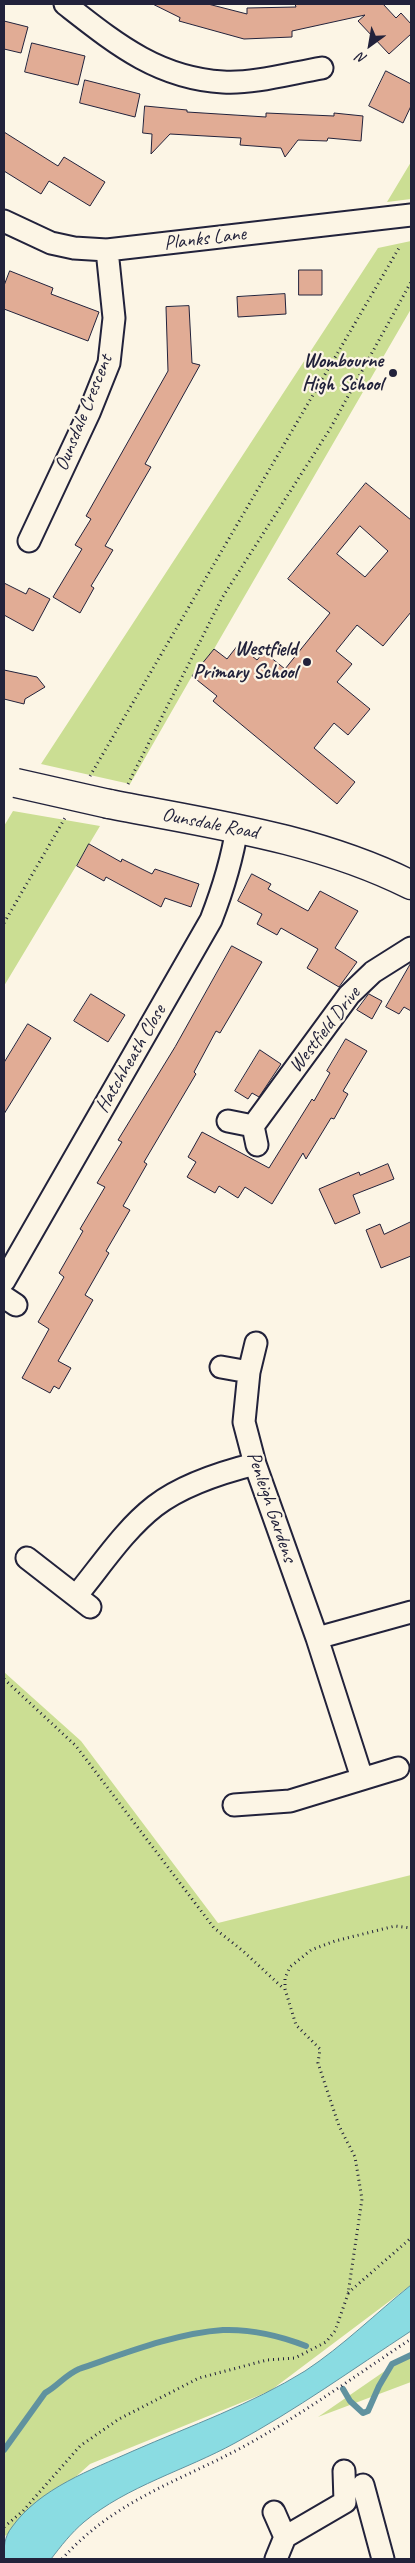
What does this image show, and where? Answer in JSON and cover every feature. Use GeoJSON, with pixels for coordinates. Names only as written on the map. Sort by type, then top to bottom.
{"type":"FeatureCollection","features":[{"type":"Feature","properties":{"kind":"street"},"geometry":{"type":"LineString","coordinates":[[65,4],[106,36],[154,66],[172,74],[224,82],[322,68]]}},
{"type":"Feature","properties":{"kind":"street","name":"Planks Lane"},"geometry":{"type":"LineString","coordinates":[[4,221],[51,242],[74,248],[107,250],[411,215]]}},
{"type":"Feature","properties":{"kind":"street","name":"Ounsdale Crescent"},"geometry":{"type":"LineString","coordinates":[[29,541],[89,413],[109,363],[114,318],[107,250]]}},
{"type":"Feature","properties":{"kind":"street","name":"Ounsdale Road"},"geometry":{"type":"LineString","coordinates":[[10,782],[117,797],[315,847],[358,861],[411,885]]}},
{"type":"Feature","properties":{"kind":"street","name":"Hatchheath Close"},"geometry":{"type":"LineString","coordinates":[[4,1281],[211,920],[224,889],[233,856],[237,828]]}},
{"type":"Feature","properties":{"kind":"street","name":"Westfield Drive"},"geometry":{"type":"LineString","coordinates":[[228,1121],[255,1136],[349,995],[373,972],[411,948]]}},
{"type":"Feature","properties":{"kind":"street","name":"Penleigh Gardens"},"geometry":{"type":"LineString","coordinates":[[256,1343],[249,1372],[244,1422],[255,1464],[317,1638],[362,1778]]}},
{"type":"Feature","properties":{"kind":"street"},"geometry":{"type":"LineString","coordinates":[[221,1367],[249,1372]]}},
{"type":"Feature","properties":{"kind":"street"},"geometry":{"type":"LineString","coordinates":[[27,1558],[83,1601],[125,1535],[156,1505],[214,1475],[255,1464]]}},
{"type":"Feature","properties":{"kind":"street"},"geometry":{"type":"LineString","coordinates":[[317,1638],[411,1612]]}},
{"type":"Feature","properties":{"kind":"street"},"geometry":{"type":"LineString","coordinates":[[234,1805],[290,1801],[398,1768]]}},
{"type":"Feature","properties":{"kind":"street"},"geometry":{"type":"LineString","coordinates":[[276,2559],[284,2537],[345,2502],[344,2470]]}},
{"type":"Feature","properties":{"kind":"street"},"geometry":{"type":"LineString","coordinates":[[363,2485],[383,2559]]}},
{"type":"Feature","properties":{"kind":"street"},"geometry":{"type":"LineString","coordinates":[[274,2512],[284,2537]]}},
{"type":"Feature","properties":{"kind":"path"},"geometry":{"type":"LineString","coordinates":[[89,778],[399,248]]}},
{"type":"Feature","properties":{"kind":"path"},"geometry":{"type":"LineString","coordinates":[[117,797],[222,598],[330,429],[411,282]]}},
{"type":"Feature","properties":{"kind":"path"},"geometry":{"type":"LineString","coordinates":[[4,923],[69,812]]}},
{"type":"Feature","properties":{"kind":"path"},"geometry":{"type":"LineString","coordinates":[[4,1679],[76,1746],[214,1928],[285,1989]]}},
{"type":"Feature","properties":{"kind":"path"},"geometry":{"type":"LineString","coordinates":[[4,2527],[23,2511],[80,2446],[119,2419],[199,2378],[267,2360],[295,2358],[326,2342],[335,2331],[348,2294],[362,2199],[361,2184],[355,2157],[339,2126],[318,2063],[320,2049],[296,2025],[285,1989],[285,1978],[290,1967],[311,1950],[335,1941],[395,1926],[411,1928]]}},
{"type":"Feature","properties":{"kind":"path"},"geometry":{"type":"LineString","coordinates":[[348,2294],[411,2238]]}},
{"type":"Feature","properties":{"kind":"path"},"geometry":{"type":"LineString","coordinates":[[62,2559],[79,2540],[104,2520],[147,2493],[248,2444],[411,2339]]}},
{"type":"Feature","properties":{"kind":"green space"},"geometry":{"type":"Polygon","coordinates":[[[411,162],[411,199],[387,202],[411,162]]]}},
{"type":"Feature","properties":{"kind":"green space"},"geometry":{"type":"Polygon","coordinates":[[[411,241],[411,309],[214,649],[192,676],[130,784],[41,764],[378,248],[411,241]]]}},
{"type":"Feature","properties":{"kind":"green space"},"geometry":{"type":"Polygon","coordinates":[[[13,811],[100,826],[4,986],[4,826],[13,811]]]}},
{"type":"Feature","properties":{"kind":"green space"},"geometry":{"type":"Polygon","coordinates":[[[4,1672],[81,1741],[218,1923],[411,1875],[411,2285],[270,2391],[90,2464],[15,2532],[4,2536],[4,1672]]]}},
{"type":"Feature","properties":{"kind":"green space"},"geometry":{"type":"Polygon","coordinates":[[[411,2353],[411,2382],[318,2417],[411,2353]]]}},
{"type":"Feature","properties":{"kind":"water"},"geometry":{"type":"Polygon","coordinates":[[[411,2285],[411,2331],[258,2430],[216,2453],[138,2488],[101,2509],[84,2522],[62,2544],[51,2559],[4,2559],[5,2542],[9,2531],[37,2501],[84,2473],[220,2414],[285,2383],[333,2351],[411,2285]]]}},
{"type":"Feature","properties":{"kind":"building"},"geometry":{"type":"Polygon","coordinates":[[[153,4],[208,4],[247,14],[247,8],[296,7],[295,4],[383,4],[396,18],[401,13],[411,24],[411,34],[389,54],[358,21],[365,15],[292,31],[292,37],[244,39],[179,21],[180,18],[153,4]]]}},
{"type":"Feature","properties":{"kind":"building"},"geometry":{"type":"Polygon","coordinates":[[[4,21],[28,27],[21,53],[4,49],[4,21]]]}},
{"type":"Feature","properties":{"kind":"building"},"geometry":{"type":"Polygon","coordinates":[[[32,43],[85,56],[78,85],[25,72],[32,43]]]}},
{"type":"Feature","properties":{"kind":"building"},"geometry":{"type":"Polygon","coordinates":[[[386,71],[411,84],[411,106],[403,123],[369,106],[386,71]]]}},
{"type":"Feature","properties":{"kind":"building"},"geometry":{"type":"Polygon","coordinates":[[[85,80],[140,94],[135,117],[80,103],[85,80]]]}},
{"type":"Feature","properties":{"kind":"building"},"geometry":{"type":"Polygon","coordinates":[[[145,106],[187,110],[187,112],[266,117],[266,113],[334,116],[334,113],[363,116],[361,141],[328,138],[327,141],[298,140],[285,157],[281,148],[240,145],[241,138],[170,134],[151,154],[152,134],[143,133],[145,106]]]}},
{"type":"Feature","properties":{"kind":"building"},"geometry":{"type":"Polygon","coordinates":[[[4,132],[58,166],[64,157],[105,182],[90,206],[49,181],[41,194],[4,171],[4,132]]]}},
{"type":"Feature","properties":{"kind":"building"},"geometry":{"type":"Polygon","coordinates":[[[299,270],[322,270],[322,295],[299,295],[299,270]]]}},
{"type":"Feature","properties":{"kind":"building"},"geometry":{"type":"Polygon","coordinates":[[[10,271],[53,288],[51,294],[99,312],[88,341],[4,309],[4,286],[10,271]]]}},
{"type":"Feature","properties":{"kind":"building"},"geometry":{"type":"Polygon","coordinates":[[[285,294],[286,314],[238,317],[237,297],[285,294]]]}},
{"type":"Feature","properties":{"kind":"building"},"geometry":{"type":"Polygon","coordinates":[[[189,306],[192,363],[200,365],[145,464],[151,467],[105,546],[113,550],[91,586],[94,588],[80,613],[53,597],[82,549],[75,545],[91,519],[86,516],[168,371],[166,307],[189,306]]]}},
{"type":"Feature","properties":{"kind":"building"},"geometry":{"type":"Polygon","coordinates":[[[366,483],[411,520],[411,612],[383,646],[357,625],[336,651],[352,664],[337,682],[370,709],[348,735],[334,723],[314,748],[355,782],[337,804],[213,701],[217,696],[192,676],[214,649],[227,659],[238,645],[257,660],[264,652],[285,669],[330,613],[288,579],[366,483]],[[360,526],[337,554],[365,577],[388,551],[360,526]]]}},
{"type":"Feature","properties":{"kind":"building"},"geometry":{"type":"Polygon","coordinates":[[[4,583],[26,594],[29,588],[50,599],[33,631],[4,615],[4,583]]]}},
{"type":"Feature","properties":{"kind":"building"},"geometry":{"type":"Polygon","coordinates":[[[4,670],[37,677],[45,687],[25,699],[24,704],[4,699],[4,670]]]}},
{"type":"Feature","properties":{"kind":"building"},"geometry":{"type":"Polygon","coordinates":[[[89,844],[121,862],[122,859],[152,874],[155,869],[199,884],[191,907],[165,898],[161,907],[106,877],[104,881],[77,866],[89,844]]]}},
{"type":"Feature","properties":{"kind":"building"},"geometry":{"type":"Polygon","coordinates":[[[252,874],[271,884],[268,889],[308,911],[320,891],[358,911],[335,948],[357,962],[339,987],[307,968],[318,949],[281,928],[277,935],[257,924],[262,914],[238,901],[252,874]]]}},
{"type":"Feature","properties":{"kind":"building"},"geometry":{"type":"Polygon","coordinates":[[[232,946],[262,962],[220,1033],[216,1031],[194,1072],[196,1074],[144,1162],[147,1164],[123,1206],[130,1210],[106,1251],[109,1253],[85,1295],[93,1300],[58,1361],[71,1368],[59,1389],[54,1386],[50,1393],[22,1378],[49,1329],[38,1322],[64,1277],[59,1273],[83,1231],[80,1229],[105,1187],[97,1183],[122,1142],[118,1140],[175,1047],[232,946]]]}},
{"type":"Feature","properties":{"kind":"building"},"geometry":{"type":"Polygon","coordinates":[[[411,963],[411,1011],[404,1007],[399,1014],[386,1007],[411,963]]]}},
{"type":"Feature","properties":{"kind":"building"},"geometry":{"type":"Polygon","coordinates":[[[91,994],[125,1015],[108,1042],[74,1021],[91,994]]]}},
{"type":"Feature","properties":{"kind":"building"},"geometry":{"type":"Polygon","coordinates":[[[369,994],[382,1001],[372,1019],[357,1010],[369,994]]]}},
{"type":"Feature","properties":{"kind":"building"},"geometry":{"type":"Polygon","coordinates":[[[28,1024],[51,1038],[4,1114],[4,1063],[28,1024]]]}},
{"type":"Feature","properties":{"kind":"building"},"geometry":{"type":"Polygon","coordinates":[[[346,1039],[367,1051],[343,1091],[348,1094],[334,1119],[331,1118],[306,1159],[303,1153],[272,1204],[245,1187],[238,1198],[219,1186],[215,1193],[187,1177],[196,1162],[188,1157],[202,1132],[269,1168],[312,1099],[314,1101],[330,1073],[327,1071],[346,1039]]]}},
{"type":"Feature","properties":{"kind":"building"},"geometry":{"type":"Polygon","coordinates":[[[260,1050],[281,1064],[259,1097],[252,1093],[248,1099],[235,1091],[260,1050]]]}},
{"type":"Feature","properties":{"kind":"building"},"geometry":{"type":"Polygon","coordinates":[[[388,1164],[394,1179],[353,1195],[360,1213],[335,1224],[319,1189],[359,1172],[360,1175],[388,1164]]]}},
{"type":"Feature","properties":{"kind":"building"},"geometry":{"type":"Polygon","coordinates":[[[411,1222],[411,1256],[381,1268],[366,1230],[380,1224],[384,1234],[411,1222]]]}},
{"type":"Feature","properties":{"kind":"waterway"},"geometry":{"type":"LineString","coordinates":[[4,2450],[45,2393],[74,2371],[113,2357],[187,2335],[223,2330],[265,2334],[306,2346]]}},
{"type":"Feature","properties":{"kind":"waterway"},"geometry":{"type":"LineString","coordinates":[[343,2389],[350,2401],[363,2413],[368,2411],[379,2386],[392,2364],[411,2355]]}},
{"type":"Feature","properties":{"kind":"place","name":"Wombourne High School"},"geometry":{"type":"Point","coordinates":[393,373]}},
{"type":"Feature","properties":{"kind":"place","name":"Westfield Primary School"},"geometry":{"type":"Point","coordinates":[307,662]}}]}
